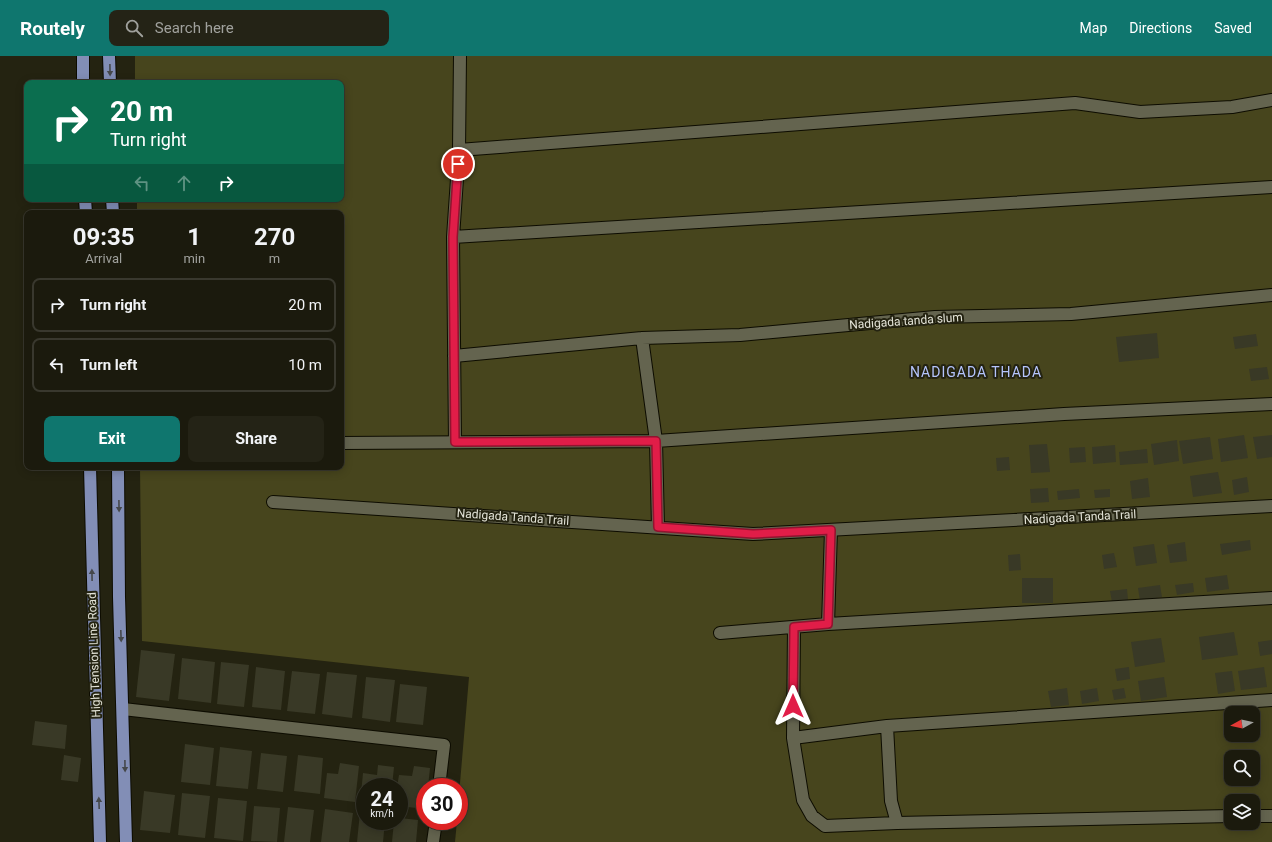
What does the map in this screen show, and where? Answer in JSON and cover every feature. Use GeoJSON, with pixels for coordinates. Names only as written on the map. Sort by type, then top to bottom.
{"type":"FeatureCollection","features":[{"type":"Feature","properties":{"kind":"main road"},"geometry":{"type":"LineString","coordinates":[[83,56],[83,80]]}},
{"type":"Feature","properties":{"kind":"main road"},"geometry":{"type":"LineString","coordinates":[[109,56],[110,80]]}},
{"type":"Feature","properties":{"kind":"main road","name":"High Tension Line Road"},"geometry":{"type":"LineString","coordinates":[[90,470],[100,842]]}},
{"type":"Feature","properties":{"kind":"main road"},"geometry":{"type":"LineString","coordinates":[[118,470],[119,596],[126,842]]}},
{"type":"Feature","properties":{"kind":"street"},"geometry":{"type":"LineString","coordinates":[[455,442],[453,237],[459,150],[460,56]]}},
{"type":"Feature","properties":{"kind":"street"},"geometry":{"type":"LineString","coordinates":[[459,150],[1075,103],[1140,112],[1232,107],[1272,100]]}},
{"type":"Feature","properties":{"kind":"street"},"geometry":{"type":"LineString","coordinates":[[453,237],[1272,187]]}},
{"type":"Feature","properties":{"kind":"street","name":"Nadigada tanda slum"},"geometry":{"type":"LineString","coordinates":[[454,356],[642,338],[740,335],[935,317],[1072,314],[1272,295]]}},
{"type":"Feature","properties":{"kind":"street"},"geometry":{"type":"LineString","coordinates":[[642,338],[656,441],[658,527]]}},
{"type":"Feature","properties":{"kind":"street"},"geometry":{"type":"LineString","coordinates":[[344,444],[656,441],[1064,414],[1272,404]]}},
{"type":"Feature","properties":{"kind":"street","name":"Nadigada Tanda Trail"},"geometry":{"type":"LineString","coordinates":[[274,502],[753,534],[889,528],[1272,506]]}},
{"type":"Feature","properties":{"kind":"street"},"geometry":{"type":"LineString","coordinates":[[828,624],[831,530]]}},
{"type":"Feature","properties":{"kind":"street"},"geometry":{"type":"LineString","coordinates":[[720,633],[828,624],[1272,598]]}},
{"type":"Feature","properties":{"kind":"street"},"geometry":{"type":"LineString","coordinates":[[794,627],[793,738],[803,800],[812,816],[825,826],[897,822],[1224,816]]}},
{"type":"Feature","properties":{"kind":"street"},"geometry":{"type":"LineString","coordinates":[[793,738],[887,726],[1272,700]]}},
{"type":"Feature","properties":{"kind":"street"},"geometry":{"type":"LineString","coordinates":[[123,709],[444,745],[441,778]]}},
{"type":"Feature","properties":{"kind":"street"},"geometry":{"type":"LineString","coordinates":[[887,726],[891,801],[897,822]]}},
{"type":"Feature","properties":{"kind":"street"},"geometry":{"type":"LineString","coordinates":[[1260,816],[1272,816]]}},
{"type":"Feature","properties":{"kind":"street"},"geometry":{"type":"LineString","coordinates":[[433,842],[435,830]]}},
{"type":"Feature","properties":{"kind":"shaded area"},"geometry":{"type":"Polygon","coordinates":[[[135,56],[1272,56],[1272,842],[455,842],[456,830],[468,830],[468,778],[460,778],[469,677],[142,641],[140,470],[344,470],[344,210],[137,210],[137,202],[344,202],[344,80],[135,80],[135,56]]]}},
{"type":"Feature","properties":{"kind":"building"},"geometry":{"type":"Polygon","coordinates":[[[1157,333],[1159,358],[1119,362],[1116,337],[1157,333]]]}},
{"type":"Feature","properties":{"kind":"building"},"geometry":{"type":"Polygon","coordinates":[[[1256,334],[1258,346],[1235,349],[1233,337],[1256,334]]]}},
{"type":"Feature","properties":{"kind":"building"},"geometry":{"type":"Polygon","coordinates":[[[1267,367],[1269,379],[1251,381],[1249,369],[1267,367]]]}},
{"type":"Feature","properties":{"kind":"building"},"geometry":{"type":"Polygon","coordinates":[[[1244,435],[1248,458],[1221,462],[1218,439],[1244,435]]]}},
{"type":"Feature","properties":{"kind":"building"},"geometry":{"type":"Polygon","coordinates":[[[1272,435],[1272,457],[1257,459],[1253,437],[1272,435]]]}},
{"type":"Feature","properties":{"kind":"building"},"geometry":{"type":"Polygon","coordinates":[[[1210,437],[1213,459],[1183,464],[1179,441],[1210,437]]]}},
{"type":"Feature","properties":{"kind":"building"},"geometry":{"type":"Polygon","coordinates":[[[1177,440],[1179,461],[1154,465],[1151,444],[1177,440]]]}},
{"type":"Feature","properties":{"kind":"building"},"geometry":{"type":"Polygon","coordinates":[[[1047,444],[1050,472],[1031,473],[1029,445],[1047,444]]]}},
{"type":"Feature","properties":{"kind":"building"},"geometry":{"type":"Polygon","coordinates":[[[1115,445],[1116,462],[1093,464],[1092,447],[1115,445]]]}},
{"type":"Feature","properties":{"kind":"building"},"geometry":{"type":"Polygon","coordinates":[[[1085,447],[1086,462],[1070,463],[1069,448],[1085,447]]]}},
{"type":"Feature","properties":{"kind":"building"},"geometry":{"type":"Polygon","coordinates":[[[1147,449],[1148,463],[1120,465],[1119,452],[1147,449]]]}},
{"type":"Feature","properties":{"kind":"building"},"geometry":{"type":"Polygon","coordinates":[[[1009,457],[1010,470],[997,471],[996,458],[1009,457]]]}},
{"type":"Feature","properties":{"kind":"building"},"geometry":{"type":"Polygon","coordinates":[[[1218,472],[1222,493],[1193,497],[1190,476],[1218,472]]]}},
{"type":"Feature","properties":{"kind":"building"},"geometry":{"type":"Polygon","coordinates":[[[1247,477],[1249,492],[1234,495],[1232,480],[1247,477]]]}},
{"type":"Feature","properties":{"kind":"building"},"geometry":{"type":"Polygon","coordinates":[[[1148,478],[1150,497],[1132,499],[1130,481],[1148,478]]]}},
{"type":"Feature","properties":{"kind":"building"},"geometry":{"type":"Polygon","coordinates":[[[1048,488],[1049,502],[1031,503],[1030,489],[1048,488]]]}},
{"type":"Feature","properties":{"kind":"building"},"geometry":{"type":"Polygon","coordinates":[[[1079,489],[1080,498],[1058,500],[1057,491],[1079,489]]]}},
{"type":"Feature","properties":{"kind":"building"},"geometry":{"type":"Polygon","coordinates":[[[1110,489],[1110,497],[1095,498],[1094,490],[1110,489]]]}},
{"type":"Feature","properties":{"kind":"building"},"geometry":{"type":"Polygon","coordinates":[[[1250,540],[1251,550],[1222,555],[1220,544],[1250,540]]]}},
{"type":"Feature","properties":{"kind":"building"},"geometry":{"type":"Polygon","coordinates":[[[1185,542],[1187,561],[1170,563],[1167,545],[1185,542]]]}},
{"type":"Feature","properties":{"kind":"building"},"geometry":{"type":"Polygon","coordinates":[[[1154,544],[1157,563],[1136,566],[1133,547],[1154,544]]]}},
{"type":"Feature","properties":{"kind":"building"},"geometry":{"type":"Polygon","coordinates":[[[1114,553],[1117,567],[1104,569],[1102,555],[1114,553]]]}},
{"type":"Feature","properties":{"kind":"building"},"geometry":{"type":"Polygon","coordinates":[[[1020,554],[1021,570],[1009,571],[1008,555],[1020,554]]]}},
{"type":"Feature","properties":{"kind":"building"},"geometry":{"type":"Polygon","coordinates":[[[1227,575],[1229,589],[1207,592],[1205,578],[1227,575]]]}},
{"type":"Feature","properties":{"kind":"building"},"geometry":{"type":"Polygon","coordinates":[[[1022,578],[1053,578],[1053,603],[1022,603],[1022,578]]]}},
{"type":"Feature","properties":{"kind":"building"},"geometry":{"type":"Polygon","coordinates":[[[1193,583],[1194,592],[1177,595],[1175,585],[1193,583]]]}},
{"type":"Feature","properties":{"kind":"building"},"geometry":{"type":"Polygon","coordinates":[[[1160,585],[1162,597],[1140,601],[1138,588],[1160,585]]]}},
{"type":"Feature","properties":{"kind":"building"},"geometry":{"type":"Polygon","coordinates":[[[1127,589],[1128,600],[1112,602],[1110,591],[1127,589]]]}},
{"type":"Feature","properties":{"kind":"building"},"geometry":{"type":"Polygon","coordinates":[[[1234,632],[1238,655],[1202,660],[1199,637],[1234,632]]]}},
{"type":"Feature","properties":{"kind":"building"},"geometry":{"type":"Polygon","coordinates":[[[1161,638],[1165,662],[1135,667],[1131,642],[1161,638]]]}},
{"type":"Feature","properties":{"kind":"building"},"geometry":{"type":"Polygon","coordinates":[[[1272,640],[1272,654],[1260,656],[1258,642],[1272,640]]]}},
{"type":"Feature","properties":{"kind":"building"},"geometry":{"type":"Polygon","coordinates":[[[141,650],[175,654],[169,701],[136,697],[141,650]]]}},
{"type":"Feature","properties":{"kind":"building"},"geometry":{"type":"Polygon","coordinates":[[[182,658],[215,662],[211,703],[178,699],[182,658]]]}},
{"type":"Feature","properties":{"kind":"building"},"geometry":{"type":"Polygon","coordinates":[[[221,662],[249,665],[244,707],[217,704],[221,662]]]}},
{"type":"Feature","properties":{"kind":"building"},"geometry":{"type":"Polygon","coordinates":[[[256,667],[285,671],[281,710],[252,707],[256,667]]]}},
{"type":"Feature","properties":{"kind":"building"},"geometry":{"type":"Polygon","coordinates":[[[1129,667],[1130,679],[1117,681],[1115,669],[1129,667]]]}},
{"type":"Feature","properties":{"kind":"building"},"geometry":{"type":"Polygon","coordinates":[[[1264,667],[1267,687],[1241,690],[1238,671],[1264,667]]]}},
{"type":"Feature","properties":{"kind":"building"},"geometry":{"type":"Polygon","coordinates":[[[292,671],[320,674],[315,714],[287,711],[292,671]]]}},
{"type":"Feature","properties":{"kind":"building"},"geometry":{"type":"Polygon","coordinates":[[[1232,671],[1235,691],[1218,694],[1215,673],[1232,671]]]}},
{"type":"Feature","properties":{"kind":"building"},"geometry":{"type":"Polygon","coordinates":[[[327,672],[357,675],[352,718],[322,714],[327,672]]]}},
{"type":"Feature","properties":{"kind":"building"},"geometry":{"type":"Polygon","coordinates":[[[366,677],[395,680],[390,722],[362,718],[366,677]]]}},
{"type":"Feature","properties":{"kind":"building"},"geometry":{"type":"Polygon","coordinates":[[[1164,677],[1167,697],[1141,701],[1138,681],[1164,677]]]}},
{"type":"Feature","properties":{"kind":"building"},"geometry":{"type":"Polygon","coordinates":[[[400,684],[427,687],[423,725],[396,722],[400,684]]]}},
{"type":"Feature","properties":{"kind":"building"},"geometry":{"type":"Polygon","coordinates":[[[1067,688],[1069,705],[1051,707],[1048,691],[1067,688]]]}},
{"type":"Feature","properties":{"kind":"building"},"geometry":{"type":"Polygon","coordinates":[[[1097,688],[1099,701],[1082,704],[1080,691],[1097,688]]]}},
{"type":"Feature","properties":{"kind":"building"},"geometry":{"type":"Polygon","coordinates":[[[1124,688],[1126,698],[1114,700],[1112,690],[1124,688]]]}},
{"type":"Feature","properties":{"kind":"building"},"geometry":{"type":"Polygon","coordinates":[[[35,721],[67,725],[65,749],[32,745],[35,721]]]}},
{"type":"Feature","properties":{"kind":"building"},"geometry":{"type":"Polygon","coordinates":[[[185,744],[214,748],[210,785],[181,782],[185,744]]]}},
{"type":"Feature","properties":{"kind":"building"},"geometry":{"type":"Polygon","coordinates":[[[220,747],[252,751],[248,789],[216,786],[220,747]]]}},
{"type":"Feature","properties":{"kind":"building"},"geometry":{"type":"Polygon","coordinates":[[[261,753],[287,756],[283,792],[257,789],[261,753]]]}},
{"type":"Feature","properties":{"kind":"building"},"geometry":{"type":"Polygon","coordinates":[[[64,755],[81,758],[78,782],[61,780],[64,755]]]}},
{"type":"Feature","properties":{"kind":"building"},"geometry":{"type":"Polygon","coordinates":[[[298,755],[323,758],[320,794],[294,791],[298,755]]]}},
{"type":"Feature","properties":{"kind":"building"},"geometry":{"type":"Polygon","coordinates":[[[340,763],[359,766],[358,778],[356,778],[355,802],[324,798],[327,773],[338,774],[340,763]]]}},
{"type":"Feature","properties":{"kind":"building"},"geometry":{"type":"Polygon","coordinates":[[[378,765],[394,767],[393,778],[363,778],[363,773],[377,775],[378,765]]]}},
{"type":"Feature","properties":{"kind":"building"},"geometry":{"type":"Polygon","coordinates":[[[414,766],[430,768],[429,778],[416,778],[416,808],[408,807],[408,778],[398,778],[399,775],[412,776],[414,766]]]}},
{"type":"Feature","properties":{"kind":"building"},"geometry":{"type":"Polygon","coordinates":[[[144,791],[175,795],[170,833],[140,830],[144,791]]]}},
{"type":"Feature","properties":{"kind":"building"},"geometry":{"type":"Polygon","coordinates":[[[182,793],[210,796],[205,838],[178,835],[182,793]]]}},
{"type":"Feature","properties":{"kind":"building"},"geometry":{"type":"Polygon","coordinates":[[[218,798],[247,801],[243,841],[214,838],[218,798]]]}},
{"type":"Feature","properties":{"kind":"building"},"geometry":{"type":"Polygon","coordinates":[[[254,806],[280,808],[277,842],[251,841],[254,806]]]}},
{"type":"Feature","properties":{"kind":"building"},"geometry":{"type":"Polygon","coordinates":[[[288,807],[314,810],[310,842],[284,842],[288,807]]]}},
{"type":"Feature","properties":{"kind":"building"},"geometry":{"type":"Polygon","coordinates":[[[325,809],[353,813],[349,842],[321,842],[325,809]]]}},
{"type":"Feature","properties":{"kind":"building"},"geometry":{"type":"Polygon","coordinates":[[[408,819],[416,820],[416,842],[392,842],[393,830],[408,830],[408,819]]]}},
{"type":"Feature","properties":{"kind":"building"},"geometry":{"type":"Polygon","coordinates":[[[358,830],[384,830],[383,842],[357,842],[358,830]]]}},
{"type":"Feature","properties":{"kind":"district","name":"NADIGADA THADA"},"geometry":{"type":"Point","coordinates":[976,372]}},
{"type":"Feature","properties":{"kind":"route"},"geometry":{"type":"LineString","coordinates":[[458,164],[453,237],[455,442],[656,441],[658,527],[753,534],[831,530],[828,624],[794,627],[793,706]]}}]}
